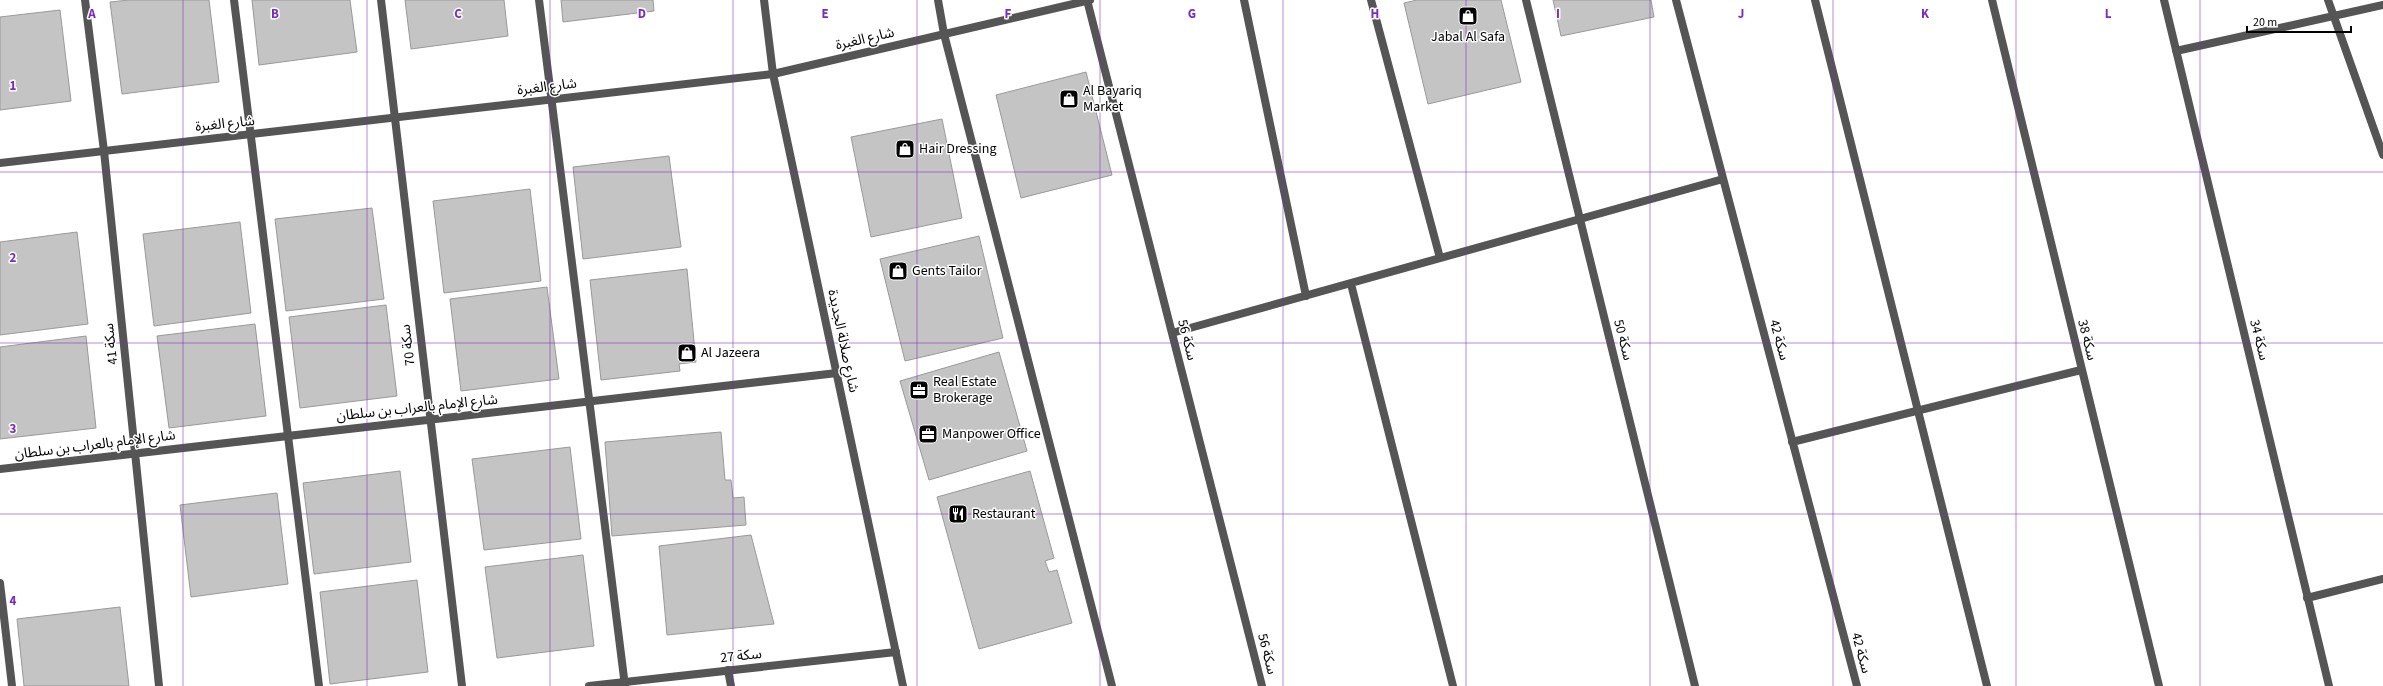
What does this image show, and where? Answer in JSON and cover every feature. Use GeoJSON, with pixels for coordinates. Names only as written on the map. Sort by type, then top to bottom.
{"type":"FeatureCollection","features":[{"type":"Feature","properties":{"kind":"street","name":"سكة 41"},"geometry":{"type":"LineString","coordinates":[[85,0],[104,151],[159,686]]}},
{"type":"Feature","properties":{"kind":"street"},"geometry":{"type":"LineString","coordinates":[[234,0],[319,686]]}},
{"type":"Feature","properties":{"kind":"street","name":"سكة 70"},"geometry":{"type":"LineString","coordinates":[[381,0],[462,686]]}},
{"type":"Feature","properties":{"kind":"street"},"geometry":{"type":"LineString","coordinates":[[539,0],[588,402],[625,684]]}},
{"type":"Feature","properties":{"kind":"street","name":"شارع صلالة الجديدة"},"geometry":{"type":"LineString","coordinates":[[764,0],[773,74],[903,686]]}},
{"type":"Feature","properties":{"kind":"street"},"geometry":{"type":"LineString","coordinates":[[938,0],[944,34],[1112,686]]}},
{"type":"Feature","properties":{"kind":"street","name":"شارع الغبرة"},"geometry":{"type":"LineString","coordinates":[[0,163],[773,74],[1088,0]]}},
{"type":"Feature","properties":{"kind":"street","name":"سكة 56"},"geometry":{"type":"LineString","coordinates":[[1088,0],[1262,686]]}},
{"type":"Feature","properties":{"kind":"street"},"geometry":{"type":"LineString","coordinates":[[1244,0],[1306,296]]}},
{"type":"Feature","properties":{"kind":"street"},"geometry":{"type":"LineString","coordinates":[[1371,0],[1440,258]]}},
{"type":"Feature","properties":{"kind":"street","name":"سكة 50"},"geometry":{"type":"LineString","coordinates":[[1526,0],[1695,686]]}},
{"type":"Feature","properties":{"kind":"street","name":"سكة 42"},"geometry":{"type":"LineString","coordinates":[[1676,0],[1857,686]]}},
{"type":"Feature","properties":{"kind":"street"},"geometry":{"type":"LineString","coordinates":[[1815,0],[1987,686]]}},
{"type":"Feature","properties":{"kind":"street","name":"سكة 38"},"geometry":{"type":"LineString","coordinates":[[1992,0],[2159,686]]}},
{"type":"Feature","properties":{"kind":"street","name":"سكة 34"},"geometry":{"type":"LineString","coordinates":[[2164,0],[2329,686]]}},
{"type":"Feature","properties":{"kind":"street"},"geometry":{"type":"LineString","coordinates":[[2328,0],[2332,16],[2383,155]]}},
{"type":"Feature","properties":{"kind":"street"},"geometry":{"type":"LineString","coordinates":[[2176,51],[2383,5]]}},
{"type":"Feature","properties":{"kind":"street"},"geometry":{"type":"LineString","coordinates":[[1172,333],[1723,179]]}},
{"type":"Feature","properties":{"kind":"street"},"geometry":{"type":"LineString","coordinates":[[1351,284],[1453,686]]}},
{"type":"Feature","properties":{"kind":"street"},"geometry":{"type":"LineString","coordinates":[[1792,442],[2081,370]]}},
{"type":"Feature","properties":{"kind":"street","name":"شارع الإمام بالعراب بن سلطان"},"geometry":{"type":"LineString","coordinates":[[0,469],[837,373]]}},
{"type":"Feature","properties":{"kind":"street"},"geometry":{"type":"LineString","coordinates":[[2307,598],[2383,579]]}},
{"type":"Feature","properties":{"kind":"street"},"geometry":{"type":"LineString","coordinates":[[0,583],[12,686]]}},
{"type":"Feature","properties":{"kind":"street","name":"سكة 27"},"geometry":{"type":"LineString","coordinates":[[589,686],[625,684],[728,670],[896,652]]}},
{"type":"Feature","properties":{"kind":"street"},"geometry":{"type":"LineString","coordinates":[[728,670],[731,686]]}},
{"type":"Feature","properties":{"kind":"building"},"geometry":{"type":"Polygon","coordinates":[[[129,0],[209,0],[219,82],[122,94],[110,2],[129,0]]]}},
{"type":"Feature","properties":{"kind":"building"},"geometry":{"type":"Polygon","coordinates":[[[252,0],[350,0],[357,52],[259,65],[252,0]]]}},
{"type":"Feature","properties":{"kind":"building"},"geometry":{"type":"Polygon","coordinates":[[[405,0],[504,0],[508,36],[411,49],[405,0]]]}},
{"type":"Feature","properties":{"kind":"building"},"geometry":{"type":"Polygon","coordinates":[[[561,0],[653,0],[654,11],[563,22],[561,0]]]}},
{"type":"Feature","properties":{"kind":"building"},"geometry":{"type":"Polygon","coordinates":[[[1417,0],[1501,0],[1521,82],[1428,104],[1404,3],[1417,0]]]}},
{"type":"Feature","properties":{"kind":"building"},"geometry":{"type":"Polygon","coordinates":[[[1553,0],[1651,0],[1654,17],[1561,36],[1553,0]]]}},
{"type":"Feature","properties":{"kind":"building"},"geometry":{"type":"Polygon","coordinates":[[[60,10],[71,101],[0,110],[0,17],[60,10]]]}},
{"type":"Feature","properties":{"kind":"building"},"geometry":{"type":"Polygon","coordinates":[[[1086,72],[1112,175],[1021,198],[996,95],[1086,72]]]}},
{"type":"Feature","properties":{"kind":"building"},"geometry":{"type":"Polygon","coordinates":[[[942,119],[962,218],[871,237],[851,137],[942,119]]]}},
{"type":"Feature","properties":{"kind":"building"},"geometry":{"type":"Polygon","coordinates":[[[669,156],[681,247],[583,259],[573,167],[669,156]]]}},
{"type":"Feature","properties":{"kind":"building"},"geometry":{"type":"Polygon","coordinates":[[[530,189],[541,281],[444,293],[433,201],[530,189]]]}},
{"type":"Feature","properties":{"kind":"building"},"geometry":{"type":"Polygon","coordinates":[[[372,208],[384,299],[286,311],[275,219],[372,208]]]}},
{"type":"Feature","properties":{"kind":"building"},"geometry":{"type":"Polygon","coordinates":[[[240,222],[251,313],[154,326],[143,234],[240,222]]]}},
{"type":"Feature","properties":{"kind":"building"},"geometry":{"type":"Polygon","coordinates":[[[77,232],[88,324],[0,335],[0,242],[77,232]]]}},
{"type":"Feature","properties":{"kind":"building"},"geometry":{"type":"Polygon","coordinates":[[[979,236],[1003,338],[905,361],[880,259],[979,236]]]}},
{"type":"Feature","properties":{"kind":"building"},"geometry":{"type":"Polygon","coordinates":[[[687,269],[696,362],[679,364],[680,371],[601,380],[590,280],[687,269]]]}},
{"type":"Feature","properties":{"kind":"building"},"geometry":{"type":"Polygon","coordinates":[[[547,287],[559,379],[461,391],[450,299],[547,287]]]}},
{"type":"Feature","properties":{"kind":"building"},"geometry":{"type":"Polygon","coordinates":[[[386,305],[397,396],[300,408],[289,317],[386,305]]]}},
{"type":"Feature","properties":{"kind":"building"},"geometry":{"type":"Polygon","coordinates":[[[255,324],[266,416],[169,428],[157,336],[255,324]]]}},
{"type":"Feature","properties":{"kind":"building"},"geometry":{"type":"Polygon","coordinates":[[[86,336],[96,428],[0,439],[0,347],[86,336]]]}},
{"type":"Feature","properties":{"kind":"building"},"geometry":{"type":"Polygon","coordinates":[[[999,352],[1027,451],[929,480],[900,381],[999,352]]]}},
{"type":"Feature","properties":{"kind":"building"},"geometry":{"type":"Polygon","coordinates":[[[721,432],[725,480],[731,480],[733,498],[744,497],[746,525],[612,536],[605,442],[721,432]]]}},
{"type":"Feature","properties":{"kind":"building"},"geometry":{"type":"Polygon","coordinates":[[[570,447],[581,539],[484,550],[472,459],[570,447]]]}},
{"type":"Feature","properties":{"kind":"building"},"geometry":{"type":"Polygon","coordinates":[[[400,471],[411,562],[314,574],[303,483],[400,471]]]}},
{"type":"Feature","properties":{"kind":"building"},"geometry":{"type":"Polygon","coordinates":[[[1030,471],[1054,558],[1045,561],[1049,572],[1057,570],[1072,623],[979,649],[937,497],[1030,471]]]}},
{"type":"Feature","properties":{"kind":"building"},"geometry":{"type":"Polygon","coordinates":[[[277,493],[288,584],[191,597],[180,505],[277,493]]]}},
{"type":"Feature","properties":{"kind":"building"},"geometry":{"type":"Polygon","coordinates":[[[751,535],[774,624],[667,635],[659,546],[751,535]]]}},
{"type":"Feature","properties":{"kind":"building"},"geometry":{"type":"Polygon","coordinates":[[[583,555],[594,646],[497,658],[485,567],[583,555]]]}},
{"type":"Feature","properties":{"kind":"building"},"geometry":{"type":"Polygon","coordinates":[[[417,580],[428,672],[330,684],[320,592],[417,580]]]}},
{"type":"Feature","properties":{"kind":"building"},"geometry":{"type":"Polygon","coordinates":[[[120,607],[129,686],[24,686],[17,619],[120,607]]]}},
{"type":"Feature","properties":{"kind":"place","name":"Jabal Al Safa"},"geometry":{"type":"Point","coordinates":[1468,16]}},
{"type":"Feature","properties":{"kind":"place","name":"Al Bayariq Market"},"geometry":{"type":"Point","coordinates":[1069,99]}},
{"type":"Feature","properties":{"kind":"place","name":"Hair Dressing"},"geometry":{"type":"Point","coordinates":[905,149]}},
{"type":"Feature","properties":{"kind":"place","name":"Gents Tailor"},"geometry":{"type":"Point","coordinates":[898,271]}},
{"type":"Feature","properties":{"kind":"place","name":"Al Jazeera"},"geometry":{"type":"Point","coordinates":[687,353]}},
{"type":"Feature","properties":{"kind":"place","name":"Real Estate Brokerage"},"geometry":{"type":"Point","coordinates":[919,390]}},
{"type":"Feature","properties":{"kind":"place","name":"Manpower Office"},"geometry":{"type":"Point","coordinates":[928,434]}},
{"type":"Feature","properties":{"kind":"place","name":"Restaurant"},"geometry":{"type":"Point","coordinates":[958,514]}}]}
